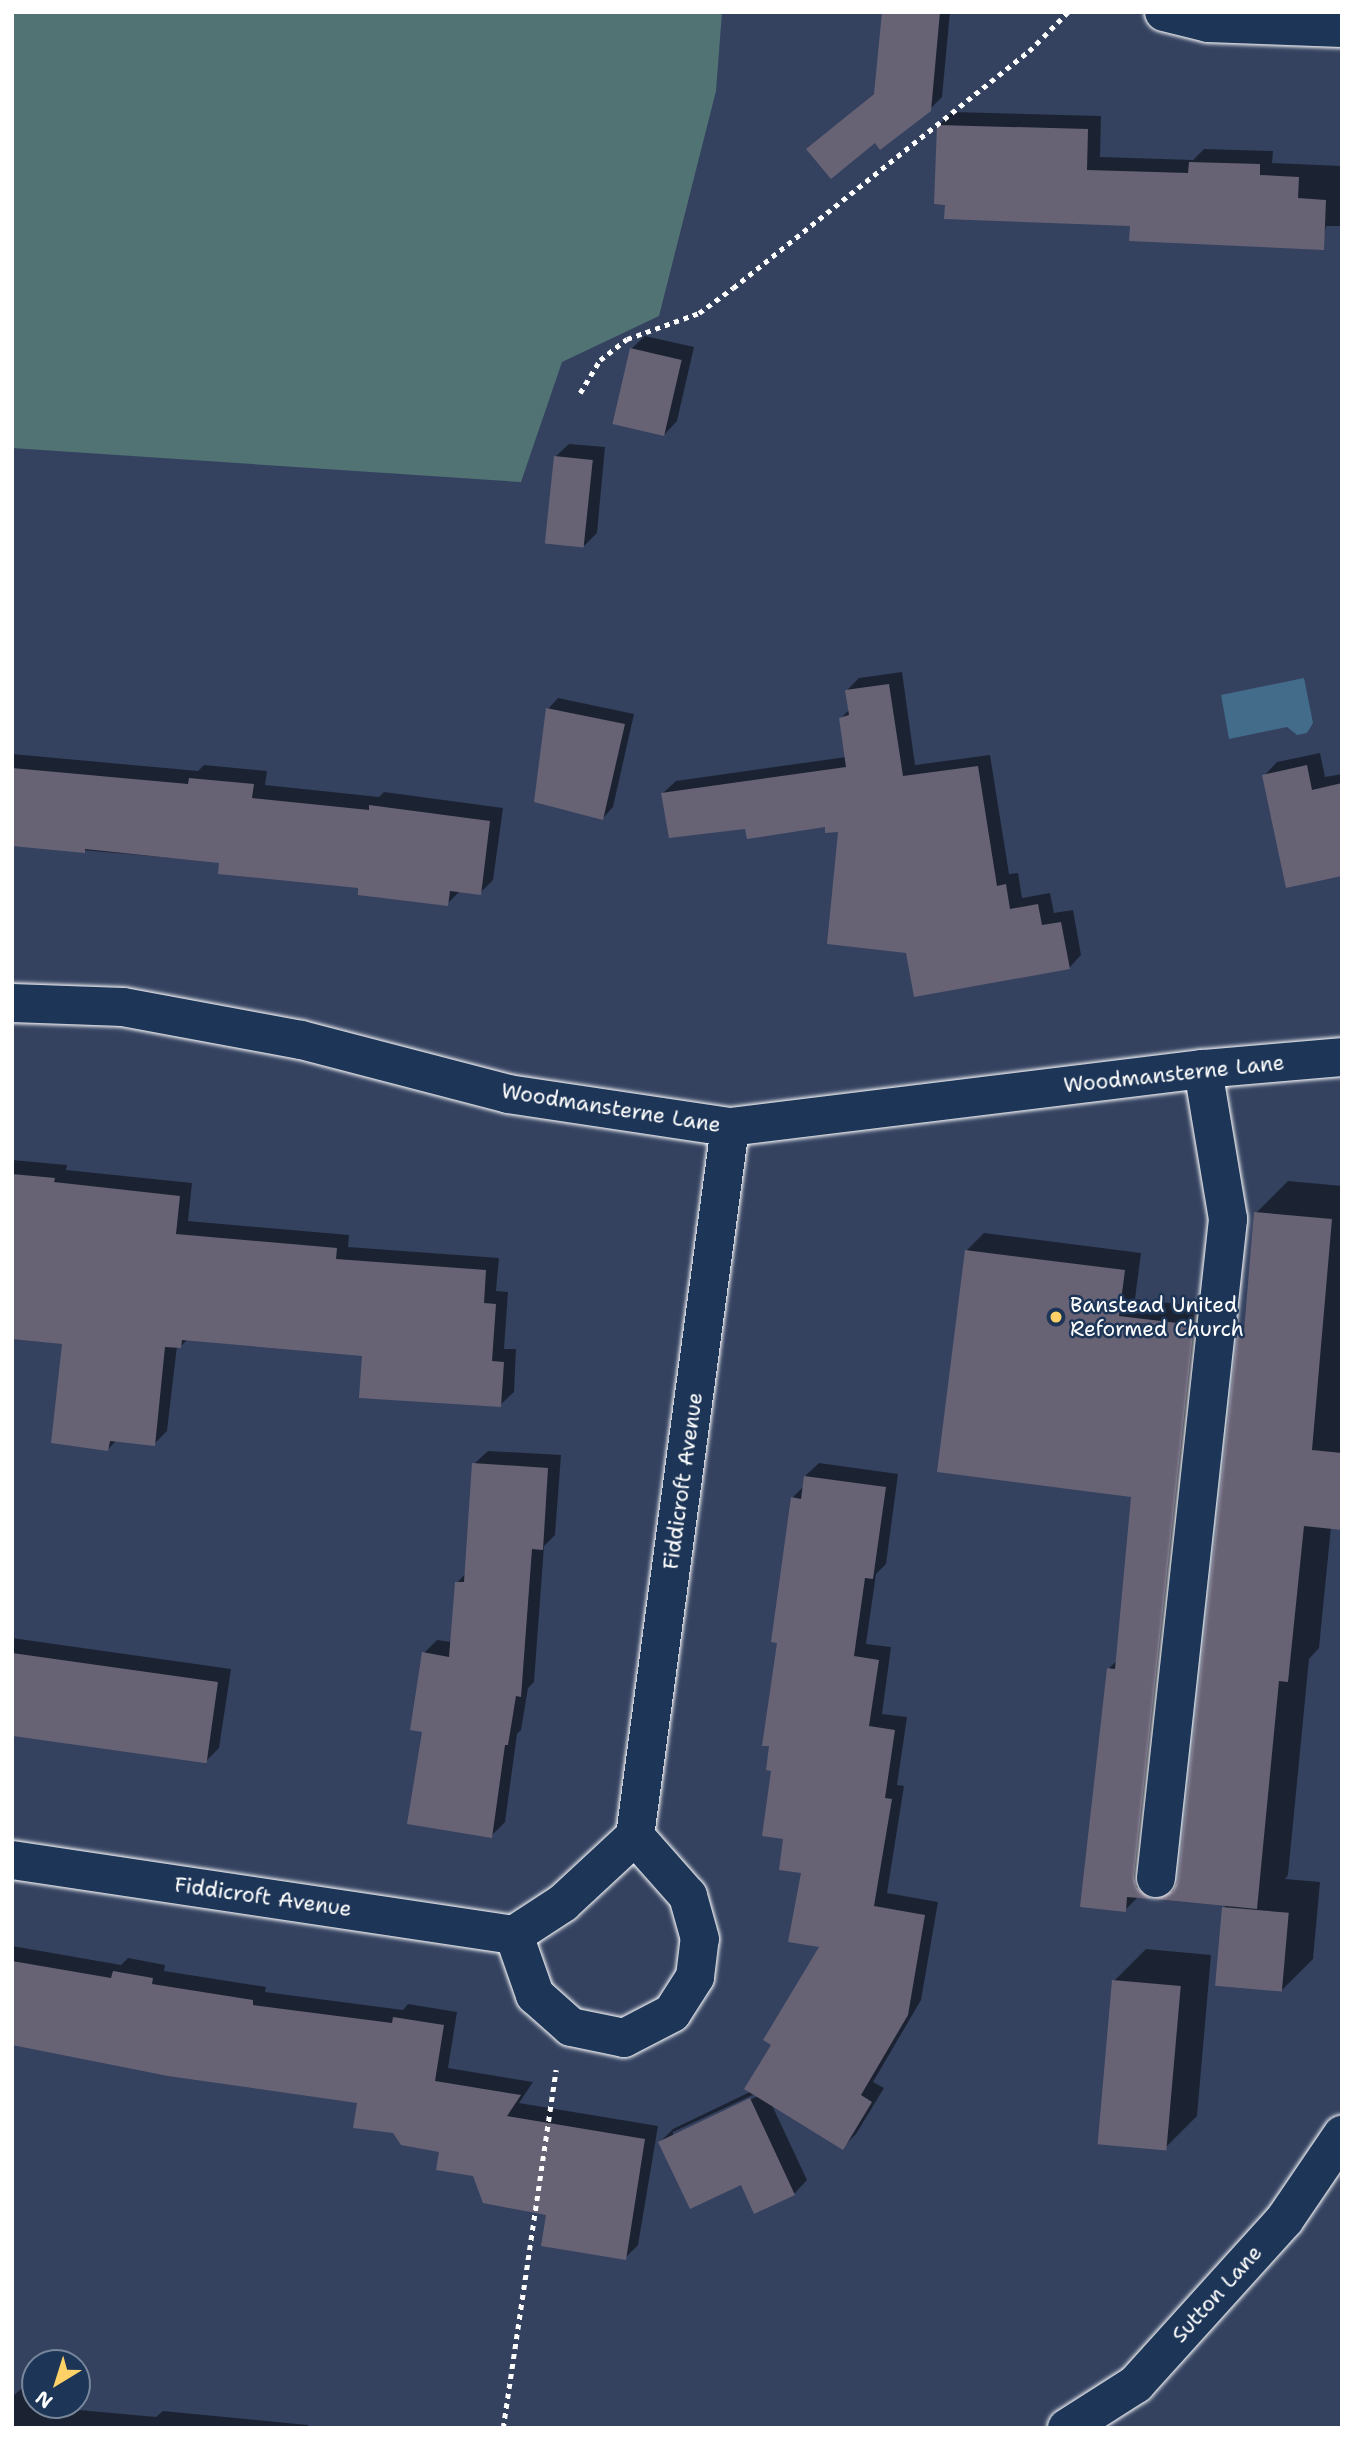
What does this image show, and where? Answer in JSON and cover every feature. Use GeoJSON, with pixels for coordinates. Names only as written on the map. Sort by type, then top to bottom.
{"type":"FeatureCollection","features":[{"type":"Feature","properties":{"kind":"street"},"geometry":{"type":"LineString","coordinates":[[1164,12],[1208,23],[1342,28]]}},
{"type":"Feature","properties":{"kind":"street","name":"Woodmansterne Lane"},"geometry":{"type":"LineString","coordinates":[[12,1003],[123,1007],[300,1040],[508,1094],[730,1126],[1202,1069],[1342,1057]]}},
{"type":"Feature","properties":{"kind":"street"},"geometry":{"type":"LineString","coordinates":[[1156,1878],[1228,1219],[1202,1069]]}},
{"type":"Feature","properties":{"kind":"street","name":"Fiddicroft Avenue"},"geometry":{"type":"LineString","coordinates":[[635,1836],[730,1126]]}},
{"type":"Feature","properties":{"kind":"street"},"geometry":{"type":"LineString","coordinates":[[635,1836],[688,1896],[700,1939],[695,1977],[671,2013],[624,2038],[571,2027],[536,1995],[513,1935],[562,1903],[635,1836]]}},
{"type":"Feature","properties":{"kind":"street","name":"Fiddicroft Avenue"},"geometry":{"type":"LineString","coordinates":[[12,1860],[513,1935]]}},
{"type":"Feature","properties":{"kind":"street","name":"Sutton Lane"},"geometry":{"type":"LineString","coordinates":[[1067,2428],[1136,2384],[1285,2219],[1342,2135]]}},
{"type":"Feature","properties":{"kind":"path"},"geometry":{"type":"LineString","coordinates":[[580,393],[600,360],[627,339],[699,313],[1029,51],[1068,12]]}},
{"type":"Feature","properties":{"kind":"path"},"geometry":{"type":"LineString","coordinates":[[503,2428],[558,2054],[571,2027]]}},
{"type":"Feature","properties":{"kind":"green space"},"geometry":{"type":"Polygon","coordinates":[[[12,12],[722,12],[716,91],[659,316],[562,362],[521,482],[12,448],[12,12]]]}},
{"type":"Feature","properties":{"kind":"water"},"geometry":{"type":"Polygon","coordinates":[[[1304,678],[1313,723],[1307,733],[1297,735],[1287,727],[1229,739],[1221,695],[1304,678]]]}},
{"type":"Feature","properties":{"kind":"building"},"geometry":{"type":"Polygon","coordinates":[[[882,12],[940,12],[931,111],[880,150],[875,143],[831,179],[806,149],[874,94],[882,12]]]}},
{"type":"Feature","properties":{"kind":"building"},"geometry":{"type":"Polygon","coordinates":[[[937,125],[1088,129],[1087,170],[1188,173],[1189,162],[1260,164],[1260,175],[1299,177],[1298,198],[1326,200],[1324,250],[1129,241],[1130,226],[944,219],[945,205],[934,204],[937,125]]]}},
{"type":"Feature","properties":{"kind":"building"},"geometry":{"type":"Polygon","coordinates":[[[630,348],[682,360],[664,436],[612,424],[630,348]]]}},
{"type":"Feature","properties":{"kind":"building"},"geometry":{"type":"Polygon","coordinates":[[[554,456],[593,460],[584,548],[545,544],[554,456]]]}},
{"type":"Feature","properties":{"kind":"building"},"geometry":{"type":"Polygon","coordinates":[[[889,684],[903,776],[978,766],[997,886],[1006,884],[1010,909],[1038,904],[1042,925],[1061,922],[1070,969],[914,997],[906,953],[827,944],[838,832],[825,833],[825,827],[747,839],[745,829],[669,838],[661,793],[846,767],[839,718],[849,715],[845,690],[889,684]]]}},
{"type":"Feature","properties":{"kind":"building"},"geometry":{"type":"Polygon","coordinates":[[[546,708],[625,724],[603,820],[534,802],[546,708]]]}},
{"type":"Feature","properties":{"kind":"building"},"geometry":{"type":"Polygon","coordinates":[[[1307,765],[1312,790],[1342,783],[1342,876],[1286,888],[1262,775],[1307,765]]]}},
{"type":"Feature","properties":{"kind":"building"},"geometry":{"type":"Polygon","coordinates":[[[12,768],[188,784],[189,778],[254,784],[252,798],[369,810],[369,805],[490,821],[481,895],[450,891],[448,906],[358,895],[358,888],[218,874],[219,863],[85,849],[85,853],[12,846],[12,768]]]}},
{"type":"Feature","properties":{"kind":"building"},"geometry":{"type":"Polygon","coordinates":[[[12,1174],[55,1178],[54,1182],[180,1196],[176,1234],[337,1248],[336,1259],[486,1270],[484,1303],[496,1304],[492,1361],[504,1362],[501,1407],[359,1398],[362,1356],[182,1340],[181,1348],[165,1347],[155,1446],[110,1441],[108,1451],[51,1443],[62,1344],[12,1339],[12,1174]]]}},
{"type":"Feature","properties":{"kind":"building"},"geometry":{"type":"Polygon","coordinates":[[[1254,1212],[1332,1219],[1312,1450],[1342,1453],[1342,1530],[1304,1526],[1288,1682],[1279,1681],[1257,1909],[1156,1899],[1173,1891],[1178,1880],[1238,1330],[1244,1331],[1254,1212]]]}},
{"type":"Feature","properties":{"kind":"building"},"geometry":{"type":"Polygon","coordinates":[[[965,1250],[1125,1270],[1119,1316],[1194,1325],[1134,1876],[1136,1887],[1151,1899],[1127,1897],[1126,1912],[1080,1907],[1107,1668],[1115,1669],[1131,1497],[937,1472],[965,1250]]]}},
{"type":"Feature","properties":{"kind":"building"},"geometry":{"type":"Polygon","coordinates":[[[472,1463],[548,1468],[543,1550],[532,1549],[521,1697],[516,1696],[508,1745],[505,1745],[492,1838],[407,1824],[422,1732],[410,1730],[422,1652],[449,1657],[455,1582],[464,1582],[472,1463]]]}},
{"type":"Feature","properties":{"kind":"building"},"geometry":{"type":"Polygon","coordinates":[[[804,1476],[886,1487],[873,1579],[865,1578],[854,1656],[879,1660],[869,1726],[895,1730],[885,1798],[892,1799],[874,1906],[925,1915],[908,2015],[861,2095],[872,2102],[843,2150],[744,2089],[771,2045],[763,2040],[819,1947],[788,1942],[801,1873],[779,1870],[783,1839],[762,1836],[771,1771],[766,1770],[769,1746],[762,1746],[777,1643],[771,1642],[791,1497],[801,1499],[804,1476]]]}},
{"type":"Feature","properties":{"kind":"building"},"geometry":{"type":"Polygon","coordinates":[[[12,1653],[218,1682],[207,1763],[12,1736],[12,1653]]]}},
{"type":"Feature","properties":{"kind":"building"},"geometry":{"type":"Polygon","coordinates":[[[1222,1907],[1289,1913],[1282,1992],[1215,1986],[1222,1907]]]}},
{"type":"Feature","properties":{"kind":"building"},"geometry":{"type":"Polygon","coordinates":[[[12,1961],[111,1978],[113,1971],[153,1978],[152,1984],[253,2000],[253,2005],[392,2023],[393,2017],[444,2025],[435,2081],[521,2095],[507,2116],[645,2139],[626,2260],[541,2246],[546,2215],[483,2203],[473,2176],[436,2170],[439,2152],[401,2145],[393,2133],[353,2128],[357,2103],[168,2076],[12,2045],[12,1961]]]}},
{"type":"Feature","properties":{"kind":"building"},"geometry":{"type":"Polygon","coordinates":[[[1112,1980],[1181,1986],[1166,2150],[1098,2144],[1112,1980]]]}},
{"type":"Feature","properties":{"kind":"building"},"geometry":{"type":"Polygon","coordinates":[[[750,2098],[795,2195],[754,2214],[741,2185],[690,2209],[658,2142],[750,2098]]]}},
{"type":"Feature","properties":{"kind":"place","name":"Banstead United Reformed Church"},"geometry":{"type":"Point","coordinates":[1056,1317]}}]}
